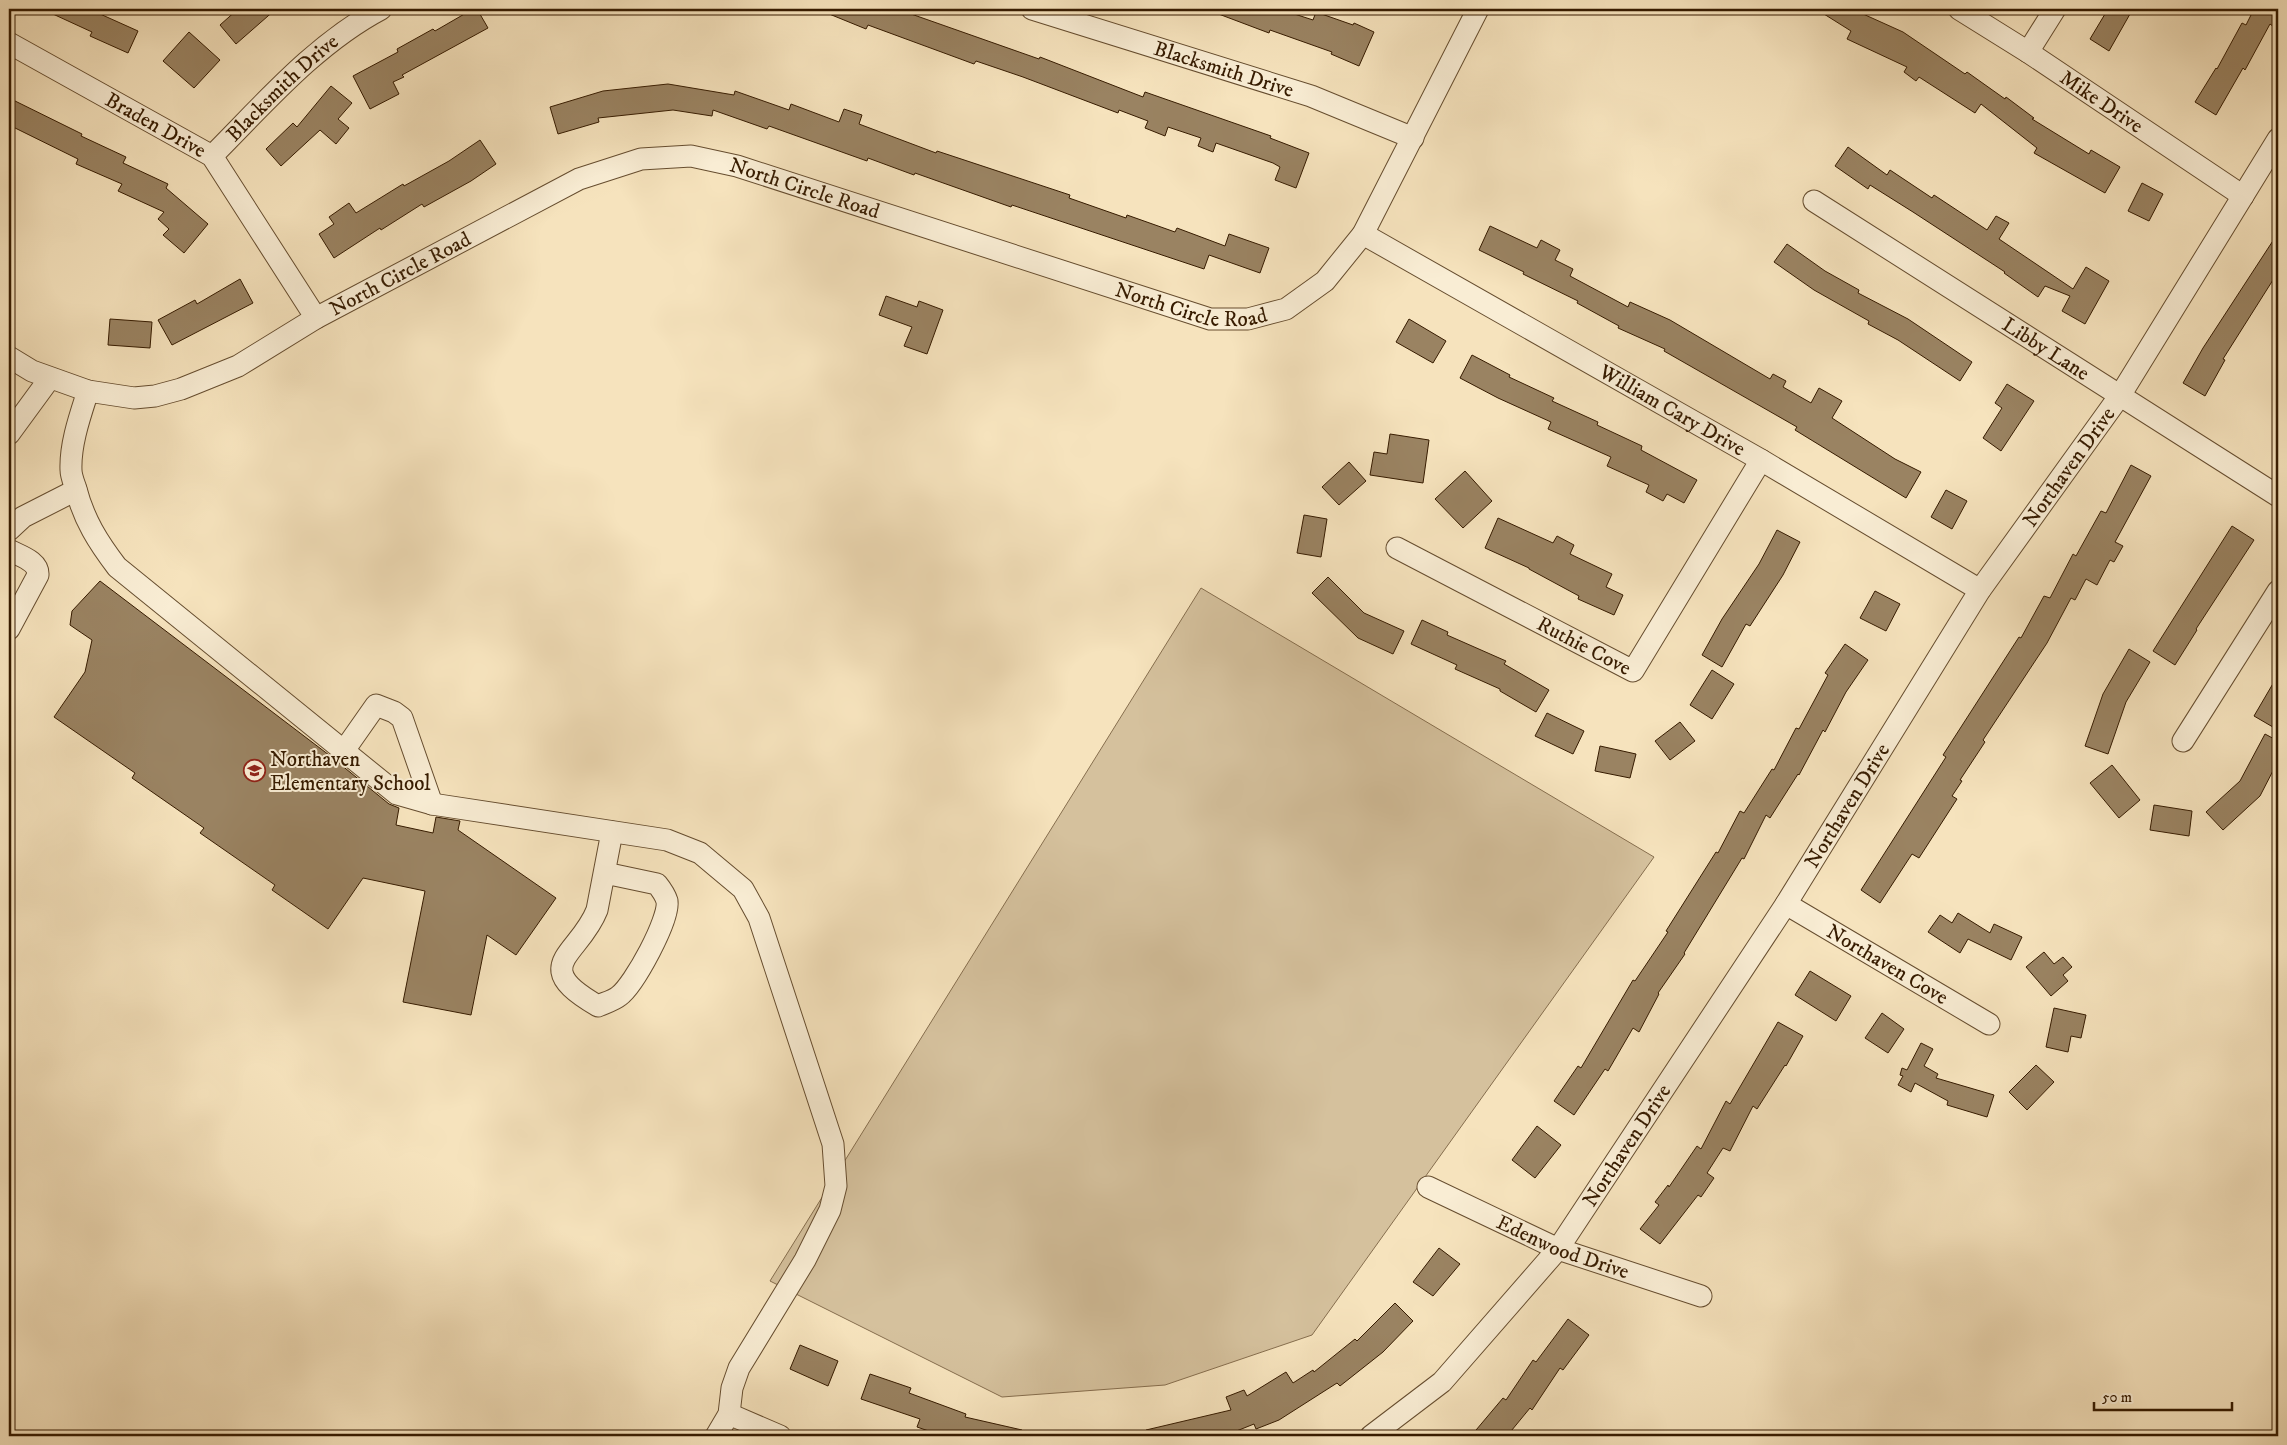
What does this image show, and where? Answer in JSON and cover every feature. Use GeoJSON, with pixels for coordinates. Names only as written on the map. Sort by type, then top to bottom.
{"type":"FeatureCollection","features":[{"type":"Feature","properties":{"kind":"street","name":"Blacksmith Drive"},"geometry":{"type":"LineString","coordinates":[[212,156],[293,75],[356,22],[381,9]]}},
{"type":"Feature","properties":{"kind":"street","name":"Blacksmith Drive"},"geometry":{"type":"LineString","coordinates":[[1032,9],[1311,96],[1413,138]]}},
{"type":"Feature","properties":{"kind":"street","name":"North Circle Road"},"geometry":{"type":"LineString","coordinates":[[9,357],[32,371],[88,391],[134,398],[155,396],[181,389],[238,366],[316,318],[580,179],[642,159],[691,156],[737,166],[1210,319],[1248,318],[1286,309],[1325,281],[1363,234],[1478,9]]}},
{"type":"Feature","properties":{"kind":"street","name":"Mike Drive"},"geometry":{"type":"LineString","coordinates":[[1959,9],[2028,52],[2243,196]]}},
{"type":"Feature","properties":{"kind":"street"},"geometry":{"type":"LineString","coordinates":[[2028,52],[2055,9]]}},
{"type":"Feature","properties":{"kind":"street","name":"Braden Drive"},"geometry":{"type":"LineString","coordinates":[[9,43],[212,156],[316,318]]}},
{"type":"Feature","properties":{"kind":"street","name":"Northaven Drive"},"geometry":{"type":"LineString","coordinates":[[1371,1436],[1442,1382],[1558,1249],[1786,904],[1980,590],[2121,394],[2278,139]]}},
{"type":"Feature","properties":{"kind":"street","name":"Libby Lane"},"geometry":{"type":"LineString","coordinates":[[1814,201],[2121,394],[2278,496]]}},
{"type":"Feature","properties":{"kind":"street","name":"William Cary Drive"},"geometry":{"type":"LineString","coordinates":[[1363,234],[1761,460],[1980,590]]}},
{"type":"Feature","properties":{"kind":"street"},"geometry":{"type":"LineString","coordinates":[[9,434],[50,378]]}},
{"type":"Feature","properties":{"kind":"street"},"geometry":{"type":"LineString","coordinates":[[88,391],[73,450],[71,471],[89,528],[117,567],[397,794],[432,804],[667,840],[700,853],[742,889],[759,918],[833,1144],[836,1186],[830,1210],[805,1260],[739,1368],[732,1388],[729,1414],[716,1436]]}},
{"type":"Feature","properties":{"kind":"street","name":"Ruthie Cove"},"geometry":{"type":"LineString","coordinates":[[1397,548],[1633,671],[1761,460]]}},
{"type":"Feature","properties":{"kind":"street"},"geometry":{"type":"LineString","coordinates":[[9,530],[23,516],[76,490]]}},
{"type":"Feature","properties":{"kind":"street"},"geometry":{"type":"LineString","coordinates":[[9,550],[35,565],[38,569],[38,576],[9,629]]}},
{"type":"Feature","properties":{"kind":"street"},"geometry":{"type":"LineString","coordinates":[[2183,741],[2278,591]]}},
{"type":"Feature","properties":{"kind":"street"},"geometry":{"type":"LineString","coordinates":[[343,752],[376,705],[394,712],[402,718],[432,804]]}},
{"type":"Feature","properties":{"kind":"street"},"geometry":{"type":"LineString","coordinates":[[605,873],[657,884],[664,893],[667,902],[660,932],[632,981],[619,996],[598,1006],[586,999],[565,981],[561,971],[564,956],[594,919],[612,832]]}},
{"type":"Feature","properties":{"kind":"street","name":"Northaven Cove"},"geometry":{"type":"LineString","coordinates":[[1786,904],[1989,1024]]}},
{"type":"Feature","properties":{"kind":"street","name":"Edenwood Drive"},"geometry":{"type":"LineString","coordinates":[[1428,1187],[1558,1249],[1701,1296]]}},
{"type":"Feature","properties":{"kind":"street"},"geometry":{"type":"LineString","coordinates":[[729,1414],[780,1436]]}},
{"type":"Feature","properties":{"kind":"shaded area"},"geometry":{"type":"Polygon","coordinates":[[[1201,588],[1654,857],[1312,1335],[1165,1385],[1002,1397],[770,1281],[1201,588]]]}},
{"type":"Feature","properties":{"kind":"building"},"geometry":{"type":"Polygon","coordinates":[[[42,9],[89,9],[138,31],[128,53],[90,36],[92,32],[42,9]]]}},
{"type":"Feature","properties":{"kind":"building"},"geometry":{"type":"Polygon","coordinates":[[[238,9],[276,9],[236,44],[220,25],[238,9]]]}},
{"type":"Feature","properties":{"kind":"building"},"geometry":{"type":"Polygon","coordinates":[[[473,9],[477,9],[488,28],[402,75],[404,77],[393,82],[399,94],[370,109],[353,76],[398,52],[397,49],[433,29],[435,31],[473,9]]]}},
{"type":"Feature","properties":{"kind":"building"},"geometry":{"type":"Polygon","coordinates":[[[817,9],[897,9],[1039,59],[1040,57],[1143,97],[1145,92],[1271,136],[1270,138],[1309,153],[1296,188],[1275,180],[1280,167],[1273,163],[1216,143],[1213,152],[1198,146],[1201,138],[1168,127],[1165,136],[1145,128],[1148,121],[1119,110],[1118,113],[1023,77],[976,61],[974,64],[868,25],[866,29],[817,9]]]}},
{"type":"Feature","properties":{"kind":"building"},"geometry":{"type":"Polygon","coordinates":[[[1208,9],[1279,9],[1313,20],[1316,12],[1353,25],[1354,23],[1374,32],[1359,66],[1331,54],[1332,52],[1270,30],[1269,33],[1208,9]]]}},
{"type":"Feature","properties":{"kind":"building"},"geometry":{"type":"Polygon","coordinates":[[[1816,9],[1852,9],[1903,32],[1965,74],[1967,72],[2005,99],[2006,97],[2034,118],[2032,119],[2089,154],[2091,150],[2120,167],[2105,193],[2034,153],[2037,148],[1981,104],[1975,113],[1919,77],[1916,81],[1904,72],[1907,67],[1847,39],[1851,31],[1816,9]]]}},
{"type":"Feature","properties":{"kind":"building"},"geometry":{"type":"Polygon","coordinates":[[[2108,9],[2121,9],[2130,14],[2109,51],[2090,39],[2108,9]]]}},
{"type":"Feature","properties":{"kind":"building"},"geometry":{"type":"Polygon","coordinates":[[[2240,9],[2278,9],[2278,18],[2274,27],[2270,24],[2245,70],[2243,68],[2216,115],[2195,102],[2217,69],[2242,23],[2246,25],[2251,15],[2240,9]]]}},
{"type":"Feature","properties":{"kind":"building"},"geometry":{"type":"Polygon","coordinates":[[[189,32],[220,60],[194,88],[163,61],[189,32]]]}},
{"type":"Feature","properties":{"kind":"building"},"geometry":{"type":"Polygon","coordinates":[[[668,84],[734,95],[735,91],[789,110],[791,104],[839,122],[844,109],[862,115],[859,124],[936,153],[937,151],[1070,195],[1069,198],[1126,218],[1127,215],[1175,232],[1177,228],[1225,246],[1229,234],[1269,248],[1260,273],[1209,255],[1204,269],[1012,205],[1011,207],[915,173],[914,175],[868,158],[867,161],[769,126],[767,129],[713,110],[712,116],[673,110],[598,118],[599,122],[558,134],[550,107],[603,91],[668,84]]]}},
{"type":"Feature","properties":{"kind":"building"},"geometry":{"type":"Polygon","coordinates":[[[331,86],[352,103],[338,119],[349,128],[336,144],[320,130],[281,166],[266,149],[293,123],[297,127],[331,86]]]}},
{"type":"Feature","properties":{"kind":"building"},"geometry":{"type":"Polygon","coordinates":[[[9,98],[82,134],[81,136],[126,157],[123,163],[168,184],[166,188],[208,224],[184,253],[163,235],[169,229],[158,219],[164,212],[118,191],[122,184],[76,164],[78,159],[9,125],[9,98]]]}},
{"type":"Feature","properties":{"kind":"building"},"geometry":{"type":"Polygon","coordinates":[[[480,140],[496,164],[471,181],[424,207],[422,204],[381,230],[380,228],[334,258],[319,234],[334,224],[329,217],[349,203],[356,213],[403,184],[404,186],[449,161],[480,140]]]}},
{"type":"Feature","properties":{"kind":"building"},"geometry":{"type":"Polygon","coordinates":[[[1848,147],[1887,175],[1890,170],[1932,198],[1934,195],[1987,230],[1996,216],[2009,223],[1999,239],[2073,289],[2086,267],[2109,281],[2085,324],[2062,311],[2070,296],[2045,286],[2038,297],[2005,272],[1913,212],[1870,185],[1868,189],[1835,166],[1848,147]]]}},
{"type":"Feature","properties":{"kind":"building"},"geometry":{"type":"Polygon","coordinates":[[[2142,183],[2163,194],[2149,221],[2128,211],[2142,183]]]}},
{"type":"Feature","properties":{"kind":"building"},"geometry":{"type":"Polygon","coordinates":[[[1490,226],[1537,248],[1541,240],[1560,250],[1555,260],[1573,269],[1570,276],[1628,307],[1630,302],[1670,320],[1770,379],[1773,374],[1786,381],[1783,387],[1811,403],[1819,388],[1842,401],[1832,418],[1895,459],[1921,472],[1906,498],[1795,430],[1797,427],[1664,351],[1665,349],[1618,328],[1619,326],[1577,303],[1578,301],[1479,250],[1490,226]]]}},
{"type":"Feature","properties":{"kind":"building"},"geometry":{"type":"Polygon","coordinates":[[[2278,233],[2278,272],[2223,359],[2225,360],[2205,396],[2183,383],[2203,348],[2278,233]]]}},
{"type":"Feature","properties":{"kind":"building"},"geometry":{"type":"Polygon","coordinates":[[[1787,244],[1825,271],[1859,290],[1858,293],[1908,319],[1972,362],[1960,381],[1898,340],[1868,324],[1869,321],[1814,290],[1774,262],[1787,244]]]}},
{"type":"Feature","properties":{"kind":"building"},"geometry":{"type":"Polygon","coordinates":[[[240,279],[253,303],[172,345],[158,320],[195,300],[197,304],[240,279]]]}},
{"type":"Feature","properties":{"kind":"building"},"geometry":{"type":"Polygon","coordinates":[[[886,296],[917,307],[919,301],[943,310],[927,354],[904,346],[912,327],[879,315],[886,296]]]}},
{"type":"Feature","properties":{"kind":"building"},"geometry":{"type":"Polygon","coordinates":[[[110,319],[152,322],[150,348],[108,345],[110,319]]]}},
{"type":"Feature","properties":{"kind":"building"},"geometry":{"type":"Polygon","coordinates":[[[1409,319],[1446,341],[1433,363],[1396,342],[1409,319]]]}},
{"type":"Feature","properties":{"kind":"building"},"geometry":{"type":"Polygon","coordinates":[[[1472,355],[1510,375],[1509,377],[1554,398],[1552,401],[1598,422],[1597,425],[1642,446],[1641,450],[1697,480],[1684,503],[1667,494],[1663,501],[1646,492],[1649,485],[1607,466],[1611,457],[1548,429],[1551,422],[1460,378],[1472,355]]]}},
{"type":"Feature","properties":{"kind":"building"},"geometry":{"type":"Polygon","coordinates":[[[2007,384],[2034,401],[2001,451],[1983,438],[2002,408],[1995,403],[2007,384]]]}},
{"type":"Feature","properties":{"kind":"building"},"geometry":{"type":"Polygon","coordinates":[[[1390,434],[1429,440],[1423,483],[1370,475],[1374,452],[1387,454],[1390,434]]]}},
{"type":"Feature","properties":{"kind":"building"},"geometry":{"type":"Polygon","coordinates":[[[1349,462],[1366,481],[1339,505],[1322,487],[1349,462]]]}},
{"type":"Feature","properties":{"kind":"building"},"geometry":{"type":"Polygon","coordinates":[[[2131,465],[2151,476],[2115,542],[2123,546],[2114,562],[2110,560],[2097,585],[2086,579],[2075,600],[2071,598],[2047,643],[1983,740],[1985,742],[1960,780],[1962,781],[1952,796],[1957,799],[1919,858],[1912,854],[1880,903],[1861,890],[1946,757],[1943,755],[2019,637],[2021,638],[2044,596],[2050,598],[2073,554],[2076,556],[2101,511],[2106,513],[2131,465]]]}},
{"type":"Feature","properties":{"kind":"building"},"geometry":{"type":"Polygon","coordinates":[[[1465,471],[1492,501],[1463,528],[1435,499],[1465,471]]]}},
{"type":"Feature","properties":{"kind":"building"},"geometry":{"type":"Polygon","coordinates":[[[1946,490],[1967,501],[1952,529],[1931,517],[1946,490]]]}},
{"type":"Feature","properties":{"kind":"building"},"geometry":{"type":"Polygon","coordinates":[[[1304,515],[1327,519],[1321,557],[1297,553],[1304,515]]]}},
{"type":"Feature","properties":{"kind":"building"},"geometry":{"type":"Polygon","coordinates":[[[1498,518],[1553,543],[1557,536],[1574,545],[1570,554],[1612,574],[1606,587],[1623,595],[1614,615],[1578,599],[1579,596],[1529,568],[1485,548],[1498,518]]]}},
{"type":"Feature","properties":{"kind":"building"},"geometry":{"type":"Polygon","coordinates":[[[2232,526],[2254,540],[2175,665],[2153,651],[2232,526]]]}},
{"type":"Feature","properties":{"kind":"building"},"geometry":{"type":"Polygon","coordinates":[[[1777,530],[1800,542],[1783,575],[1750,626],[1746,624],[1722,667],[1702,655],[1722,619],[1759,564],[1777,530]]]}},
{"type":"Feature","properties":{"kind":"building"},"geometry":{"type":"Polygon","coordinates":[[[1328,577],[1364,613],[1404,631],[1393,654],[1358,638],[1312,593],[1328,577]]]}},
{"type":"Feature","properties":{"kind":"building"},"geometry":{"type":"Polygon","coordinates":[[[100,581],[329,755],[389,804],[399,808],[396,825],[433,833],[436,817],[460,821],[458,830],[556,898],[516,955],[487,935],[471,1015],[403,1002],[425,891],[363,878],[328,929],[272,890],[275,885],[200,833],[204,828],[132,778],[135,773],[54,717],[85,672],[92,640],[70,625],[72,611],[100,581]]]}},
{"type":"Feature","properties":{"kind":"building"},"geometry":{"type":"Polygon","coordinates":[[[1875,591],[1900,604],[1886,631],[1860,618],[1875,591]]]}},
{"type":"Feature","properties":{"kind":"building"},"geometry":{"type":"Polygon","coordinates":[[[1422,620],[1448,632],[1447,635],[1506,661],[1504,664],[1549,690],[1536,712],[1500,691],[1500,689],[1455,669],[1457,665],[1411,644],[1422,620]]]}},
{"type":"Feature","properties":{"kind":"building"},"geometry":{"type":"Polygon","coordinates":[[[1845,644],[1868,660],[1846,692],[1825,732],[1823,730],[1799,775],[1770,818],[1766,815],[1744,859],[1742,858],[1685,954],[1658,993],[1639,1032],[1633,1028],[1608,1071],[1605,1069],[1574,1115],[1554,1101],[1578,1066],[1581,1068],[1633,980],[1635,981],[1668,932],[1666,931],[1716,852],[1718,853],[1740,811],[1744,813],[1772,769],[1774,770],[1796,728],[1799,729],[1828,675],[1825,673],[1845,644]]]}},
{"type":"Feature","properties":{"kind":"building"},"geometry":{"type":"Polygon","coordinates":[[[2129,649],[2150,662],[2126,702],[2108,754],[2085,746],[2103,694],[2129,649]]]}},
{"type":"Feature","properties":{"kind":"building"},"geometry":{"type":"Polygon","coordinates":[[[1712,670],[1734,684],[1712,719],[1690,705],[1712,670]]]}},
{"type":"Feature","properties":{"kind":"building"},"geometry":{"type":"Polygon","coordinates":[[[2278,675],[2278,730],[2254,716],[2278,675]]]}},
{"type":"Feature","properties":{"kind":"building"},"geometry":{"type":"Polygon","coordinates":[[[1547,713],[1584,731],[1573,754],[1535,736],[1547,713]]]}},
{"type":"Feature","properties":{"kind":"building"},"geometry":{"type":"Polygon","coordinates":[[[1680,722],[1695,741],[1670,760],[1655,741],[1680,722]]]}},
{"type":"Feature","properties":{"kind":"building"},"geometry":{"type":"Polygon","coordinates":[[[2265,734],[2278,741],[2278,761],[2260,796],[2223,830],[2206,812],[2240,781],[2265,734]]]}},
{"type":"Feature","properties":{"kind":"building"},"geometry":{"type":"Polygon","coordinates":[[[1600,746],[1636,754],[1630,778],[1595,771],[1600,746]]]}},
{"type":"Feature","properties":{"kind":"building"},"geometry":{"type":"Polygon","coordinates":[[[2112,765],[2140,800],[2119,818],[2090,783],[2112,765]]]}},
{"type":"Feature","properties":{"kind":"building"},"geometry":{"type":"Polygon","coordinates":[[[2154,805],[2192,811],[2189,836],[2150,830],[2154,805]]]}},
{"type":"Feature","properties":{"kind":"building"},"geometry":{"type":"Polygon","coordinates":[[[1958,913],[1990,933],[1994,924],[2022,937],[2011,960],[1968,939],[1960,953],[1928,932],[1940,915],[1952,923],[1958,913]]]}},
{"type":"Feature","properties":{"kind":"building"},"geometry":{"type":"Polygon","coordinates":[[[2044,952],[2054,964],[2063,957],[2072,967],[2063,975],[2068,981],[2051,996],[2026,967],[2044,952]]]}},
{"type":"Feature","properties":{"kind":"building"},"geometry":{"type":"Polygon","coordinates":[[[1810,971],[1851,996],[1836,1021],[1795,995],[1810,971]]]}},
{"type":"Feature","properties":{"kind":"building"},"geometry":{"type":"Polygon","coordinates":[[[2054,1008],[2086,1015],[2081,1038],[2071,1036],[2068,1052],[2046,1047],[2054,1008]]]}},
{"type":"Feature","properties":{"kind":"building"},"geometry":{"type":"Polygon","coordinates":[[[1882,1013],[1904,1029],[1888,1053],[1865,1038],[1882,1013]]]}},
{"type":"Feature","properties":{"kind":"building"},"geometry":{"type":"Polygon","coordinates":[[[1778,1022],[1803,1036],[1786,1066],[1757,1109],[1753,1106],[1730,1151],[1723,1148],[1707,1173],[1714,1178],[1701,1197],[1698,1195],[1660,1244],[1640,1229],[1659,1205],[1655,1202],[1668,1185],[1669,1187],[1697,1146],[1701,1149],[1726,1101],[1730,1104],[1778,1022]]]}},
{"type":"Feature","properties":{"kind":"building"},"geometry":{"type":"Polygon","coordinates":[[[1921,1043],[1933,1049],[1924,1066],[1938,1074],[1936,1078],[1994,1095],[1987,1117],[1947,1105],[1948,1101],[1915,1083],[1911,1092],[1898,1085],[1903,1076],[1900,1075],[1902,1068],[1907,1070],[1921,1043]]]}},
{"type":"Feature","properties":{"kind":"building"},"geometry":{"type":"Polygon","coordinates":[[[2036,1065],[2054,1082],[2027,1110],[2009,1092],[2036,1065]]]}},
{"type":"Feature","properties":{"kind":"building"},"geometry":{"type":"Polygon","coordinates":[[[1537,1126],[1561,1145],[1535,1178],[1512,1160],[1537,1126]]]}},
{"type":"Feature","properties":{"kind":"building"},"geometry":{"type":"Polygon","coordinates":[[[1439,1248],[1460,1264],[1433,1296],[1413,1282],[1439,1248]]]}},
{"type":"Feature","properties":{"kind":"building"},"geometry":{"type":"Polygon","coordinates":[[[1395,1303],[1413,1321],[1383,1352],[1340,1386],[1337,1383],[1279,1420],[1256,1429],[1254,1424],[1224,1436],[1146,1436],[1146,1430],[1231,1410],[1226,1397],[1244,1390],[1247,1396],[1286,1372],[1293,1383],[1313,1370],[1314,1372],[1355,1339],[1357,1341],[1395,1303]]]}},
{"type":"Feature","properties":{"kind":"building"},"geometry":{"type":"Polygon","coordinates":[[[1568,1319],[1589,1335],[1563,1370],[1560,1368],[1532,1410],[1530,1408],[1507,1436],[1471,1436],[1503,1398],[1506,1400],[1533,1360],[1536,1362],[1568,1319]]]}},
{"type":"Feature","properties":{"kind":"building"},"geometry":{"type":"Polygon","coordinates":[[[800,1345],[838,1361],[828,1386],[790,1369],[800,1345]]]}},
{"type":"Feature","properties":{"kind":"building"},"geometry":{"type":"Polygon","coordinates":[[[870,1374],[911,1388],[909,1393],[966,1414],[965,1417],[1022,1430],[1021,1436],[943,1436],[917,1427],[920,1419],[861,1399],[870,1374]]]}},
{"type":"Feature","properties":{"kind":"place","name":"Northaven Elementary School"},"geometry":{"type":"Point","coordinates":[254,771]}}]}
